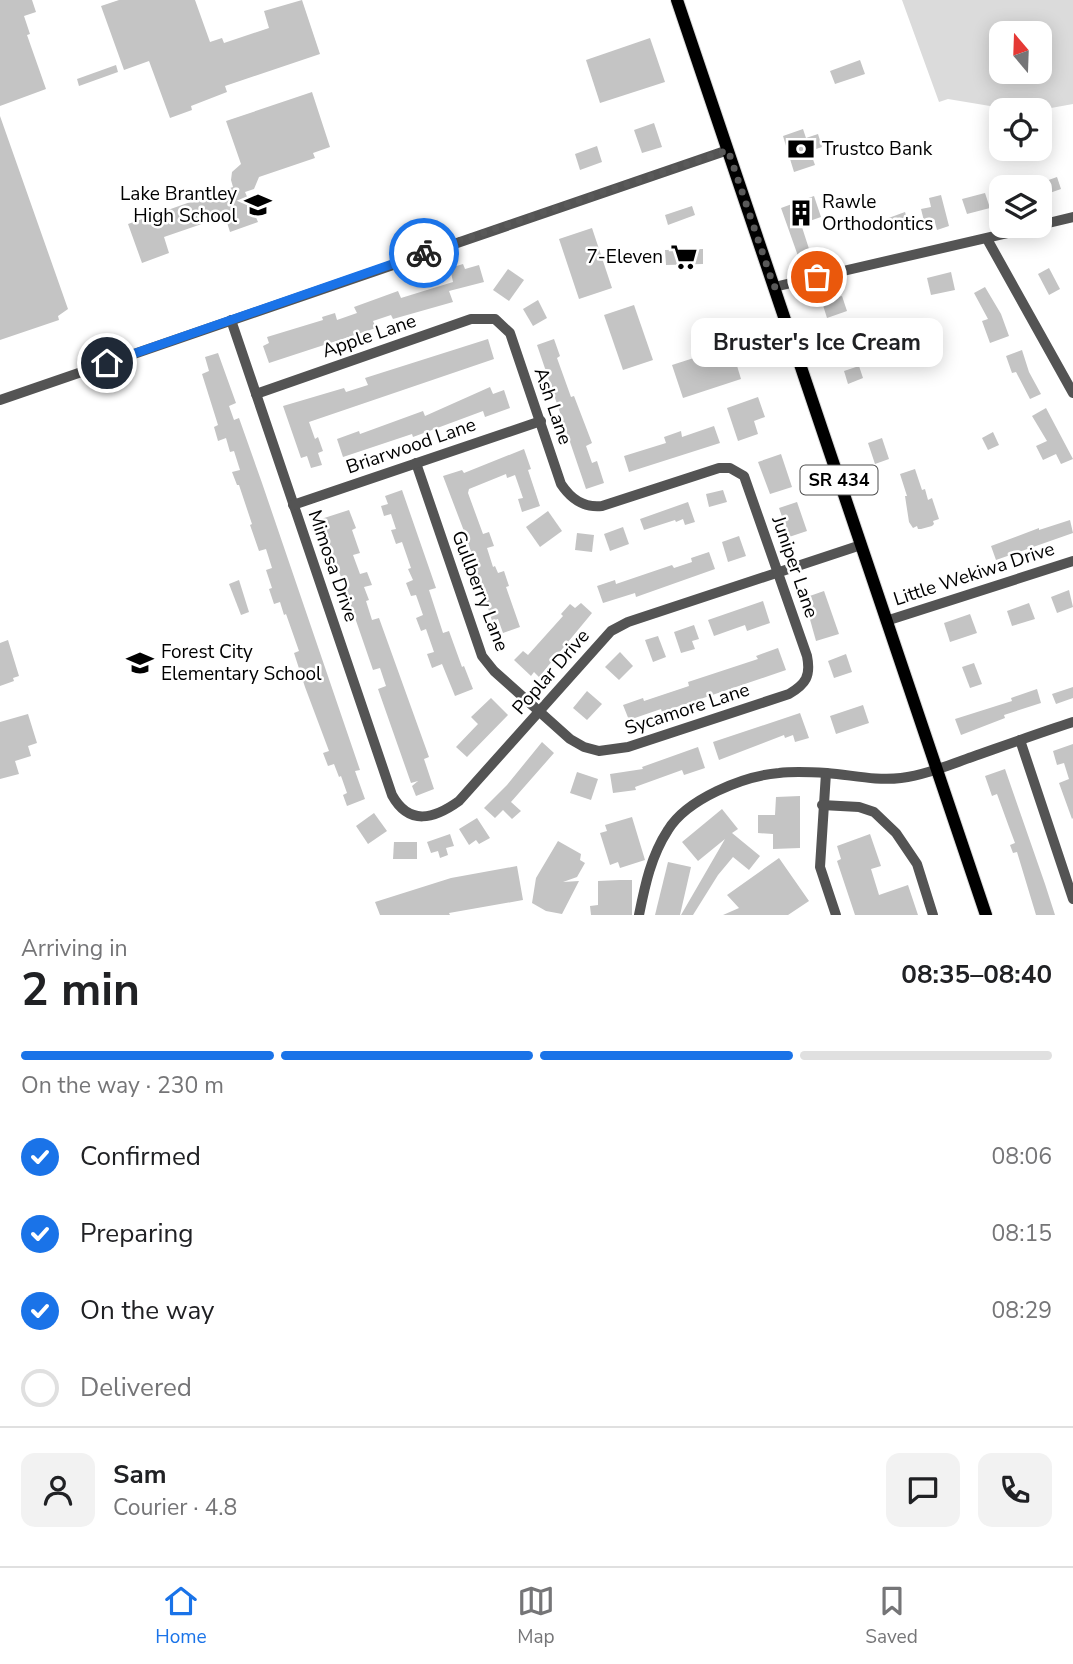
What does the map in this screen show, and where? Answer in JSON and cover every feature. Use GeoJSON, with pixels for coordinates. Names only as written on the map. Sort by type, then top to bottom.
{"type":"FeatureCollection","features":[{"type":"Feature","properties":{"kind":"main road","name":"SR 434"},"geometry":{"type":"LineString","coordinates":[[677,0],[986,915]]}},
{"type":"Feature","properties":{"kind":"street"},"geometry":{"type":"LineString","coordinates":[[0,400],[728,150]]}},
{"type":"Feature","properties":{"kind":"street"},"geometry":{"type":"LineString","coordinates":[[1052,223],[1073,217]]}},
{"type":"Feature","properties":{"kind":"street"},"geometry":{"type":"LineString","coordinates":[[774,287],[991,238]]}},
{"type":"Feature","properties":{"kind":"street"},"geometry":{"type":"LineString","coordinates":[[987,239],[1073,393]]}},
{"type":"Feature","properties":{"kind":"street","name":"Apple Lane"},"geometry":{"type":"LineString","coordinates":[[257,394],[471,319],[495,319]]}},
{"type":"Feature","properties":{"kind":"street","name":"Ash Lane"},"geometry":{"type":"LineString","coordinates":[[495,319],[510,332],[561,484],[569,496],[580,503],[593,507],[602,506],[719,468],[738,471]]}},
{"type":"Feature","properties":{"kind":"street","name":"Mimosa Drive"},"geometry":{"type":"LineString","coordinates":[[231,320],[392,795],[402,811],[412,816]]}},
{"type":"Feature","properties":{"kind":"street","name":"Briarwood Lane"},"geometry":{"type":"LineString","coordinates":[[293,505],[541,421]]}},
{"type":"Feature","properties":{"kind":"street","name":"Gullberry Lane"},"geometry":{"type":"LineString","coordinates":[[416,463],[482,656],[494,671],[540,712]]}},
{"type":"Feature","properties":{"kind":"street","name":"Juniper Lane"},"geometry":{"type":"LineString","coordinates":[[738,471],[749,485],[807,656],[808,679]]}},
{"type":"Feature","properties":{"kind":"street","name":"Poplar Drive"},"geometry":{"type":"LineString","coordinates":[[412,816],[437,814],[460,801],[611,631],[628,622],[861,545]]}},
{"type":"Feature","properties":{"kind":"street","name":"Little Wekiwa Drive"},"geometry":{"type":"LineString","coordinates":[[887,621],[1073,561]]}},
{"type":"Feature","properties":{"kind":"street","name":"Sycamore Lane"},"geometry":{"type":"LineString","coordinates":[[540,712],[570,739],[584,747],[611,751],[789,694],[802,687],[808,679]]}},
{"type":"Feature","properties":{"kind":"street"},"geometry":{"type":"LineString","coordinates":[[639,915],[654,856],[668,829],[680,814],[708,796],[748,780],[778,772],[826,773],[884,780],[905,778],[1073,722]]}},
{"type":"Feature","properties":{"kind":"street"},"geometry":{"type":"LineString","coordinates":[[1020,740],[1073,899]]}},
{"type":"Feature","properties":{"kind":"street"},"geometry":{"type":"LineString","coordinates":[[826,773],[820,867],[836,915]]}},
{"type":"Feature","properties":{"kind":"street"},"geometry":{"type":"LineString","coordinates":[[822,805],[859,807],[874,812],[896,833],[917,864],[933,915]]}},
{"type":"Feature","properties":{"kind":"shaded area"},"geometry":{"type":"Polygon","coordinates":[[[902,0],[1073,0],[1073,104],[1052,108],[1052,98],[989,98],[989,106],[948,99],[939,102],[902,0]]]}},
{"type":"Feature","properties":{"kind":"building"},"geometry":{"type":"Polygon","coordinates":[[[0,0],[32,0],[36,12],[24,16],[30,34],[27,35],[46,89],[0,106],[0,0]]]}},
{"type":"Feature","properties":{"kind":"building"},"geometry":{"type":"Polygon","coordinates":[[[119,0],[195,0],[210,42],[222,38],[224,43],[269,28],[264,11],[302,0],[320,54],[225,86],[227,92],[191,106],[192,110],[170,118],[149,61],[124,70],[101,6],[119,0]]]}},
{"type":"Feature","properties":{"kind":"building"},"geometry":{"type":"Polygon","coordinates":[[[650,38],[665,82],[600,103],[586,60],[650,38]]]}},
{"type":"Feature","properties":{"kind":"building"},"geometry":{"type":"Polygon","coordinates":[[[860,60],[865,74],[835,84],[830,71],[860,60]]]}},
{"type":"Feature","properties":{"kind":"building"},"geometry":{"type":"Polygon","coordinates":[[[116,65],[118,72],[79,86],[77,79],[116,65]]]}},
{"type":"Feature","properties":{"kind":"building"},"geometry":{"type":"Polygon","coordinates":[[[312,92],[330,147],[313,153],[315,158],[259,177],[254,189],[245,192],[258,222],[230,232],[225,216],[164,237],[169,253],[142,263],[128,224],[233,187],[232,172],[241,164],[226,121],[312,92]]]}},
{"type":"Feature","properties":{"kind":"building"},"geometry":{"type":"Polygon","coordinates":[[[0,116],[68,309],[58,316],[59,320],[0,340],[0,116]]]}},
{"type":"Feature","properties":{"kind":"building"},"geometry":{"type":"Polygon","coordinates":[[[654,123],[662,147],[642,153],[634,130],[654,123]]]}},
{"type":"Feature","properties":{"kind":"building","name":"Trustco Bank"},"geometry":{"type":"Polygon","coordinates":[[[803,129],[806,138],[818,134],[822,147],[810,151],[815,165],[794,172],[783,136],[803,129]]]}},
{"type":"Feature","properties":{"kind":"building"},"geometry":{"type":"Polygon","coordinates":[[[597,146],[602,162],[580,170],[575,154],[597,146]]]}},
{"type":"Feature","properties":{"kind":"building"},"geometry":{"type":"Polygon","coordinates":[[[1057,177],[1061,189],[1052,192],[1052,179],[1057,177]]]}},
{"type":"Feature","properties":{"kind":"building"},"geometry":{"type":"Polygon","coordinates":[[[985,193],[989,208],[967,214],[962,199],[985,193]]]}},
{"type":"Feature","properties":{"kind":"building"},"geometry":{"type":"Polygon","coordinates":[[[941,195],[949,226],[937,230],[934,219],[924,221],[921,209],[931,207],[929,198],[941,195]]]}},
{"type":"Feature","properties":{"kind":"building","name":"Rawle Orthodontics"},"geometry":{"type":"Polygon","coordinates":[[[814,196],[821,217],[801,224],[810,252],[798,256],[781,208],[814,196]]]}},
{"type":"Feature","properties":{"kind":"building","name":"7-Eleven"},"geometry":{"type":"Polygon","coordinates":[[[692,206],[695,215],[668,225],[665,215],[692,206]]]}},
{"type":"Feature","properties":{"kind":"building"},"geometry":{"type":"Polygon","coordinates":[[[905,212],[909,225],[888,232],[883,220],[905,212]]]}},
{"type":"Feature","properties":{"kind":"building"},"geometry":{"type":"Polygon","coordinates":[[[592,228],[612,288],[579,299],[559,239],[592,228]]]}},
{"type":"Feature","properties":{"kind":"building","name":"7-Eleven"},"geometry":{"type":"Polygon","coordinates":[[[703,249],[703,264],[666,265],[665,250],[703,249]]]}},
{"type":"Feature","properties":{"kind":"building"},"geometry":{"type":"Polygon","coordinates":[[[463,264],[465,269],[479,265],[484,282],[449,291],[453,302],[393,319],[391,315],[373,321],[376,328],[269,363],[263,346],[269,343],[267,337],[323,320],[322,317],[335,313],[337,320],[357,313],[354,307],[398,291],[401,298],[453,282],[450,268],[463,264]]]}},
{"type":"Feature","properties":{"kind":"building"},"geometry":{"type":"Polygon","coordinates":[[[1049,268],[1060,289],[1049,295],[1038,274],[1049,268]]]}},
{"type":"Feature","properties":{"kind":"building"},"geometry":{"type":"Polygon","coordinates":[[[508,269],[524,280],[509,301],[493,290],[508,269]]]}},
{"type":"Feature","properties":{"kind":"building"},"geometry":{"type":"Polygon","coordinates":[[[951,272],[955,290],[931,295],[927,278],[951,272]]]}},
{"type":"Feature","properties":{"kind":"building"},"geometry":{"type":"Polygon","coordinates":[[[985,287],[1001,314],[1009,336],[990,343],[982,321],[988,319],[974,293],[985,287]]]}},
{"type":"Feature","properties":{"kind":"building"},"geometry":{"type":"Polygon","coordinates":[[[842,296],[847,311],[827,318],[822,302],[842,296]]]}},
{"type":"Feature","properties":{"kind":"building"},"geometry":{"type":"Polygon","coordinates":[[[538,300],[547,318],[533,326],[523,309],[538,300]]]}},
{"type":"Feature","properties":{"kind":"building"},"geometry":{"type":"Polygon","coordinates":[[[634,305],[653,360],[623,370],[604,315],[634,305]]]}},
{"type":"Feature","properties":{"kind":"building"},"geometry":{"type":"Polygon","coordinates":[[[844,332],[851,353],[839,357],[832,336],[844,332]]]}},
{"type":"Feature","properties":{"kind":"building"},"geometry":{"type":"Polygon","coordinates":[[[488,339],[494,359],[309,422],[323,451],[318,453],[322,465],[311,468],[307,456],[301,458],[283,406],[344,388],[346,392],[368,385],[365,378],[488,339]]]}},
{"type":"Feature","properties":{"kind":"building"},"geometry":{"type":"Polygon","coordinates":[[[554,339],[560,356],[557,358],[571,397],[574,396],[592,443],[586,446],[592,463],[597,461],[604,483],[586,489],[537,345],[554,339]]]}},
{"type":"Feature","properties":{"kind":"building"},"geometry":{"type":"Polygon","coordinates":[[[731,346],[741,379],[683,398],[672,365],[731,346]]]}},
{"type":"Feature","properties":{"kind":"building"},"geometry":{"type":"Polygon","coordinates":[[[1022,350],[1029,372],[1041,394],[1030,399],[1016,372],[1012,373],[1006,356],[1022,350]]]}},
{"type":"Feature","properties":{"kind":"building"},"geometry":{"type":"Polygon","coordinates":[[[218,353],[236,403],[229,406],[234,420],[239,418],[360,770],[355,771],[365,799],[347,806],[343,795],[347,793],[341,776],[339,777],[334,764],[328,766],[323,753],[329,751],[294,653],[299,651],[286,614],[284,615],[280,602],[274,604],[269,589],[272,588],[266,570],[272,568],[266,549],[259,551],[239,485],[232,472],[240,470],[234,451],[230,452],[226,438],[218,441],[214,427],[218,425],[202,374],[209,371],[205,357],[218,353]]]}},
{"type":"Feature","properties":{"kind":"building"},"geometry":{"type":"Polygon","coordinates":[[[859,366],[863,378],[848,384],[844,371],[859,366]]]}},
{"type":"Feature","properties":{"kind":"building"},"geometry":{"type":"Polygon","coordinates":[[[490,387],[493,394],[504,390],[510,408],[485,417],[483,411],[413,437],[412,434],[343,457],[337,439],[359,431],[360,434],[423,411],[425,416],[490,387]]]}},
{"type":"Feature","properties":{"kind":"building"},"geometry":{"type":"Polygon","coordinates":[[[758,397],[765,417],[754,421],[758,434],[738,441],[727,408],[758,397]]]}},
{"type":"Feature","properties":{"kind":"building"},"geometry":{"type":"Polygon","coordinates":[[[1046,408],[1073,459],[1061,464],[1056,454],[1043,460],[1036,446],[1047,441],[1032,416],[1046,408]]]}},
{"type":"Feature","properties":{"kind":"building"},"geometry":{"type":"Polygon","coordinates":[[[714,426],[720,443],[629,472],[624,456],[666,443],[664,437],[681,431],[682,437],[714,426]]]}},
{"type":"Feature","properties":{"kind":"building"},"geometry":{"type":"Polygon","coordinates":[[[993,432],[999,445],[988,450],[982,438],[993,432]]]}},
{"type":"Feature","properties":{"kind":"building"},"geometry":{"type":"Polygon","coordinates":[[[882,438],[889,459],[875,464],[868,443],[882,438]]]}},
{"type":"Feature","properties":{"kind":"building"},"geometry":{"type":"Polygon","coordinates":[[[524,449],[540,506],[522,512],[518,499],[523,498],[515,475],[507,478],[506,474],[469,489],[468,493],[483,534],[489,532],[494,546],[487,548],[493,567],[495,566],[498,573],[504,571],[509,586],[506,587],[520,627],[503,633],[498,619],[492,621],[467,539],[443,476],[462,470],[464,473],[524,449]]]}},
{"type":"Feature","properties":{"kind":"building"},"geometry":{"type":"Polygon","coordinates":[[[781,454],[792,487],[770,494],[758,462],[781,454]]]}},
{"type":"Feature","properties":{"kind":"building"},"geometry":{"type":"Polygon","coordinates":[[[915,469],[922,490],[925,489],[928,500],[932,498],[939,519],[933,521],[932,526],[921,529],[917,526],[913,528],[909,522],[907,496],[900,474],[915,469]]]}},
{"type":"Feature","properties":{"kind":"building"},"geometry":{"type":"Polygon","coordinates":[[[402,490],[436,588],[429,590],[443,633],[449,631],[473,689],[455,696],[442,664],[432,668],[427,654],[434,652],[426,629],[421,631],[416,618],[423,615],[416,595],[411,596],[406,583],[413,580],[408,569],[411,568],[402,542],[396,544],[391,530],[396,529],[391,514],[384,516],[381,506],[388,504],[385,496],[402,490]]]}},
{"type":"Feature","properties":{"kind":"building"},"geometry":{"type":"Polygon","coordinates":[[[723,490],[727,502],[709,507],[706,494],[723,490]]]}},
{"type":"Feature","properties":{"kind":"building"},"geometry":{"type":"Polygon","coordinates":[[[688,502],[695,522],[685,525],[683,519],[676,522],[675,520],[644,530],[640,519],[688,502]]]}},
{"type":"Feature","properties":{"kind":"building"},"geometry":{"type":"Polygon","coordinates":[[[797,502],[807,531],[789,537],[779,508],[797,502]]]}},
{"type":"Feature","properties":{"kind":"building"},"geometry":{"type":"Polygon","coordinates":[[[349,510],[356,528],[352,530],[360,553],[353,555],[360,574],[367,572],[372,585],[364,587],[372,620],[379,618],[429,757],[424,759],[434,789],[416,796],[412,786],[418,781],[411,783],[378,689],[386,686],[380,668],[373,670],[321,519],[349,510]]]}},
{"type":"Feature","properties":{"kind":"building"},"geometry":{"type":"Polygon","coordinates":[[[548,511],[562,531],[540,547],[526,527],[548,511]]]}},
{"type":"Feature","properties":{"kind":"building"},"geometry":{"type":"Polygon","coordinates":[[[1070,520],[1073,533],[996,560],[991,546],[1070,520]]]}},
{"type":"Feature","properties":{"kind":"building"},"geometry":{"type":"Polygon","coordinates":[[[623,527],[629,544],[610,551],[604,534],[623,527]]]}},
{"type":"Feature","properties":{"kind":"building"},"geometry":{"type":"Polygon","coordinates":[[[577,533],[594,535],[592,552],[575,550],[577,533]]]}},
{"type":"Feature","properties":{"kind":"building"},"geometry":{"type":"Polygon","coordinates":[[[739,536],[746,556],[728,562],[722,542],[739,536]]]}},
{"type":"Feature","properties":{"kind":"building"},"geometry":{"type":"Polygon","coordinates":[[[709,552],[715,569],[636,597],[635,593],[603,603],[597,586],[615,580],[616,584],[672,565],[674,568],[709,552]]]}},
{"type":"Feature","properties":{"kind":"building"},"geometry":{"type":"Polygon","coordinates":[[[239,580],[249,612],[241,615],[229,584],[239,580]]]}},
{"type":"Feature","properties":{"kind":"building"},"geometry":{"type":"Polygon","coordinates":[[[1069,590],[1073,607],[1057,613],[1051,597],[1069,590]]]}},
{"type":"Feature","properties":{"kind":"building"},"geometry":{"type":"Polygon","coordinates":[[[824,591],[839,634],[816,641],[804,598],[824,591]]]}},
{"type":"Feature","properties":{"kind":"building"},"geometry":{"type":"Polygon","coordinates":[[[763,601],[770,623],[747,631],[745,625],[714,636],[708,620],[763,601]]]}},
{"type":"Feature","properties":{"kind":"building"},"geometry":{"type":"Polygon","coordinates":[[[581,603],[592,613],[539,677],[534,672],[531,676],[514,660],[523,651],[528,655],[563,616],[561,614],[570,604],[575,608],[581,603]]]}},
{"type":"Feature","properties":{"kind":"building"},"geometry":{"type":"Polygon","coordinates":[[[1029,603],[1035,619],[1012,626],[1007,611],[1029,603]]]}},
{"type":"Feature","properties":{"kind":"building"},"geometry":{"type":"Polygon","coordinates":[[[970,614],[977,633],[950,642],[944,623],[970,614]]]}},
{"type":"Feature","properties":{"kind":"building"},"geometry":{"type":"Polygon","coordinates":[[[694,625],[699,639],[692,641],[695,649],[681,653],[674,632],[694,625]]]}},
{"type":"Feature","properties":{"kind":"building"},"geometry":{"type":"Polygon","coordinates":[[[658,636],[666,657],[653,662],[645,640],[658,636]]]}},
{"type":"Feature","properties":{"kind":"building"},"geometry":{"type":"Polygon","coordinates":[[[8,640],[19,676],[0,686],[0,643],[8,640]]]}},
{"type":"Feature","properties":{"kind":"building"},"geometry":{"type":"Polygon","coordinates":[[[778,648],[786,670],[662,712],[661,709],[629,720],[623,705],[689,686],[688,682],[758,659],[756,656],[778,648]]]}},
{"type":"Feature","properties":{"kind":"building"},"geometry":{"type":"Polygon","coordinates":[[[620,652],[633,666],[619,680],[605,667],[620,652]]]}},
{"type":"Feature","properties":{"kind":"building"},"geometry":{"type":"Polygon","coordinates":[[[846,654],[852,672],[834,678],[828,661],[846,654]]]}},
{"type":"Feature","properties":{"kind":"building"},"geometry":{"type":"Polygon","coordinates":[[[974,663],[982,684],[970,688],[962,667],[974,663]]]}},
{"type":"Feature","properties":{"kind":"building"},"geometry":{"type":"Polygon","coordinates":[[[1073,687],[1073,698],[1056,704],[1052,694],[1073,687]]]}},
{"type":"Feature","properties":{"kind":"building"},"geometry":{"type":"Polygon","coordinates":[[[1037,689],[1041,703],[1004,715],[1005,718],[961,735],[955,719],[1012,701],[1011,698],[1037,689]]]}},
{"type":"Feature","properties":{"kind":"building"},"geometry":{"type":"Polygon","coordinates":[[[587,691],[602,704],[587,720],[573,708],[587,691]]]}},
{"type":"Feature","properties":{"kind":"building"},"geometry":{"type":"Polygon","coordinates":[[[491,698],[508,715],[467,757],[456,747],[478,724],[471,717],[491,698]]]}},
{"type":"Feature","properties":{"kind":"building"},"geometry":{"type":"Polygon","coordinates":[[[863,705],[869,723],[836,734],[830,716],[863,705]]]}},
{"type":"Feature","properties":{"kind":"building"},"geometry":{"type":"Polygon","coordinates":[[[800,713],[809,738],[795,742],[793,735],[785,738],[784,735],[719,760],[713,742],[800,713]]]}},
{"type":"Feature","properties":{"kind":"building"},"geometry":{"type":"Polygon","coordinates":[[[28,714],[37,743],[28,746],[31,756],[15,761],[19,774],[0,779],[0,722],[28,714]]]}},
{"type":"Feature","properties":{"kind":"building"},"geometry":{"type":"Polygon","coordinates":[[[542,742],[554,753],[511,802],[521,811],[512,819],[503,810],[495,818],[484,808],[542,742]]]}},
{"type":"Feature","properties":{"kind":"building"},"geometry":{"type":"Polygon","coordinates":[[[1073,744],[1072,819],[1059,783],[1069,779],[1064,763],[1057,765],[1053,751],[1073,744]]]}},
{"type":"Feature","properties":{"kind":"building"},"geometry":{"type":"Polygon","coordinates":[[[698,747],[705,768],[684,775],[682,770],[635,787],[636,790],[613,793],[610,774],[643,769],[642,767],[698,747]]]}},
{"type":"Feature","properties":{"kind":"building"},"geometry":{"type":"Polygon","coordinates":[[[1005,769],[1055,915],[1036,915],[1017,852],[1013,853],[1010,845],[1015,843],[997,794],[992,796],[985,776],[1005,769]]]}},
{"type":"Feature","properties":{"kind":"building"},"geometry":{"type":"Polygon","coordinates":[[[577,772],[598,779],[591,800],[570,793],[577,772]]]}},
{"type":"Feature","properties":{"kind":"building"},"geometry":{"type":"Polygon","coordinates":[[[800,796],[800,848],[773,849],[773,834],[758,833],[758,815],[775,815],[776,797],[800,796]]]}},
{"type":"Feature","properties":{"kind":"building"},"geometry":{"type":"Polygon","coordinates":[[[722,809],[738,829],[732,833],[760,856],[749,870],[733,857],[718,875],[693,915],[681,915],[725,839],[698,861],[682,842],[722,809]]]}},
{"type":"Feature","properties":{"kind":"building"},"geometry":{"type":"Polygon","coordinates":[[[374,813],[387,831],[368,844],[356,826],[374,813]]]}},
{"type":"Feature","properties":{"kind":"building"},"geometry":{"type":"Polygon","coordinates":[[[632,817],[645,860],[620,868],[618,862],[610,865],[600,833],[607,831],[605,825],[632,817]]]}},
{"type":"Feature","properties":{"kind":"building"},"geometry":{"type":"Polygon","coordinates":[[[477,818],[490,838],[479,844],[476,840],[469,845],[459,829],[477,818]]]}},
{"type":"Feature","properties":{"kind":"building"},"geometry":{"type":"Polygon","coordinates":[[[450,834],[454,846],[446,848],[448,855],[440,858],[438,851],[431,853],[427,842],[450,834]]]}},
{"type":"Feature","properties":{"kind":"building"},"geometry":{"type":"Polygon","coordinates":[[[870,834],[881,866],[871,869],[879,895],[908,885],[918,915],[855,915],[837,861],[841,859],[837,846],[870,834]]]}},
{"type":"Feature","properties":{"kind":"building"},"geometry":{"type":"Polygon","coordinates":[[[558,841],[581,854],[580,860],[585,863],[577,877],[563,882],[579,881],[562,914],[546,911],[532,903],[536,878],[558,841]]]}},
{"type":"Feature","properties":{"kind":"building"},"geometry":{"type":"Polygon","coordinates":[[[394,842],[417,842],[417,859],[393,859],[394,842]]]}},
{"type":"Feature","properties":{"kind":"building"},"geometry":{"type":"Polygon","coordinates":[[[779,858],[809,901],[788,915],[723,915],[739,908],[727,895],[779,858]]]}},
{"type":"Feature","properties":{"kind":"building"},"geometry":{"type":"Polygon","coordinates":[[[668,862],[691,867],[680,915],[655,915],[668,862]]]}},
{"type":"Feature","properties":{"kind":"building"},"geometry":{"type":"Polygon","coordinates":[[[517,866],[523,900],[449,913],[450,915],[380,915],[375,902],[451,878],[517,866]]]}},
{"type":"Feature","properties":{"kind":"building"},"geometry":{"type":"Polygon","coordinates":[[[632,880],[632,915],[591,915],[590,906],[598,905],[598,881],[632,880]]]}},
{"type":"Feature","properties":{"kind":"way so far"},"geometry":{"type":"LineString","coordinates":[[424,253],[728,150],[774,287],[817,277]]}},
{"type":"Feature","properties":{"kind":"place","name":"Trustco Bank"},"geometry":{"type":"Point","coordinates":[801,149]}},
{"type":"Feature","properties":{"kind":"place","name":"Lake Brantley High School"},"geometry":{"type":"Point","coordinates":[258,205]}},
{"type":"Feature","properties":{"kind":"place","name":"Rawle Orthodontics"},"geometry":{"type":"Point","coordinates":[801,213]}},
{"type":"Feature","properties":{"kind":"place","name":"7-Eleven"},"geometry":{"type":"Point","coordinates":[684,257]}},
{"type":"Feature","properties":{"kind":"place","name":"Bruster's Ice Cream"},"geometry":{"type":"Point","coordinates":[817,277]}},
{"type":"Feature","properties":{"kind":"place","name":"Forest City Elementary School"},"geometry":{"type":"Point","coordinates":[140,663]}},
{"type":"Feature","properties":{"kind":"route"},"geometry":{"type":"LineString","coordinates":[[107,363],[424,253]]}}]}
